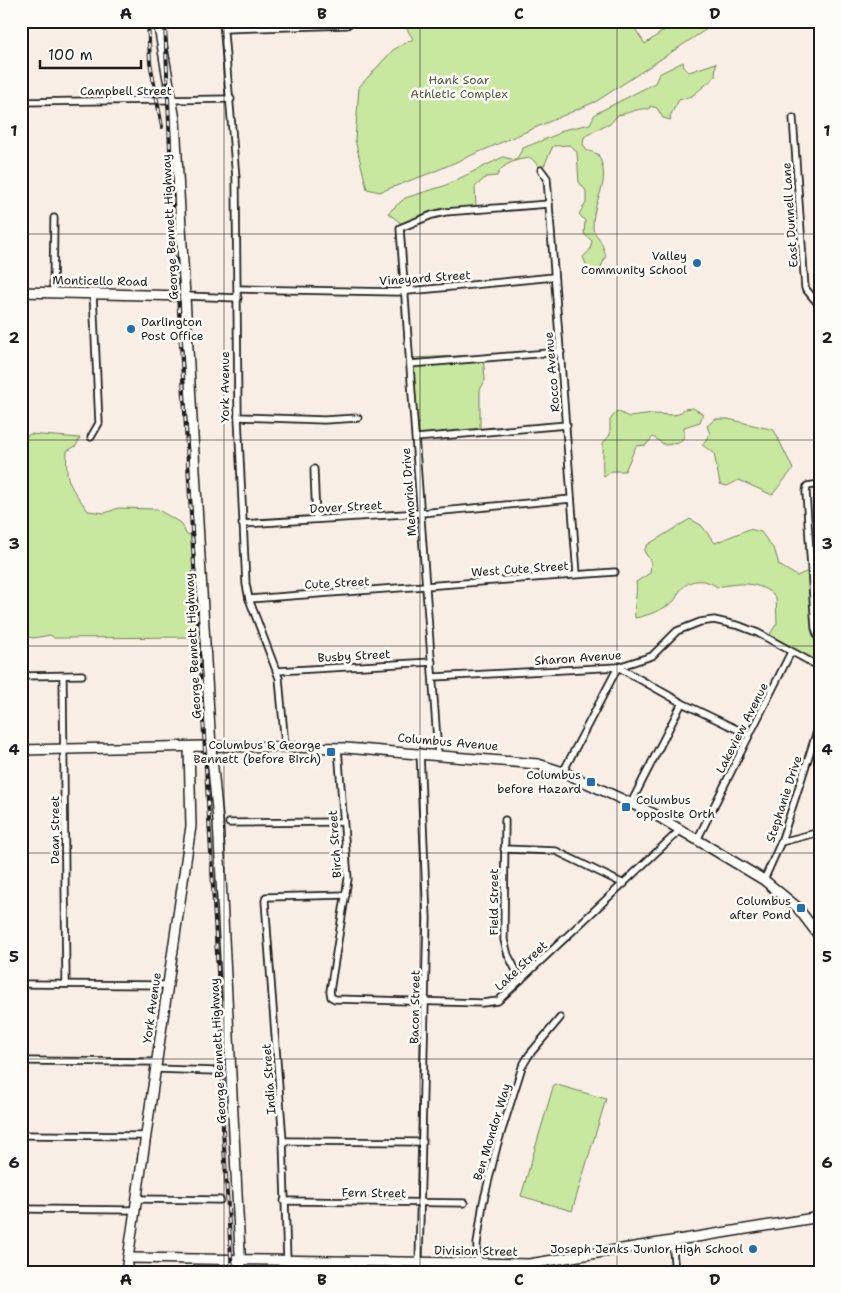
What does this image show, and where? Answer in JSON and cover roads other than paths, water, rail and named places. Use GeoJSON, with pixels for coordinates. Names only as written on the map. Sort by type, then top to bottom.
{"type":"FeatureCollection","features":[{"type":"Feature","properties":{"kind":"main road","name":"George Bennett Highway"},"geometry":{"type":"LineString","coordinates":[[158,21],[177,136],[211,748],[218,820],[242,1259],[241,1272]]}},
{"type":"Feature","properties":{"kind":"main road","name":"Monticello Road"},"geometry":{"type":"LineString","coordinates":[[21,292],[186,296]]}},
{"type":"Feature","properties":{"kind":"main road","name":"Columbus Avenue"},"geometry":{"type":"LineString","coordinates":[[21,750],[285,746],[420,752],[526,761],[564,772],[631,803],[764,880],[797,906],[820,937]]}},
{"type":"Feature","properties":{"kind":"main road","name":"York Avenue"},"geometry":{"type":"LineString","coordinates":[[126,1272],[191,826],[189,747]]}},
{"type":"Feature","properties":{"kind":"main road","name":"Division Street"},"geometry":{"type":"LineString","coordinates":[[128,1258],[419,1262],[483,1268],[529,1264],[820,1217]]}},
{"type":"Feature","properties":{"kind":"street","name":"York Avenue"},"geometry":{"type":"LineString","coordinates":[[223,21],[231,99],[236,178],[238,417],[246,584],[249,599],[277,670],[282,698],[285,746]]}},
{"type":"Feature","properties":{"kind":"street"},"geometry":{"type":"LineString","coordinates":[[224,30],[347,25],[353,22]]}},
{"type":"Feature","properties":{"kind":"street","name":"Campbell Street"},"geometry":{"type":"LineString","coordinates":[[21,102],[231,99]]}},
{"type":"Feature","properties":{"kind":"street","name":"East Dunnell Lane"},"geometry":{"type":"LineString","coordinates":[[793,118],[806,288],[818,302]]}},
{"type":"Feature","properties":{"kind":"street","name":"Rocco Avenue"},"geometry":{"type":"LineString","coordinates":[[541,170],[547,178],[577,574]]}},
{"type":"Feature","properties":{"kind":"street","name":"Memorial Drive"},"geometry":{"type":"LineString","coordinates":[[438,754],[434,677],[420,513],[400,228],[432,214],[549,204]]}},
{"type":"Feature","properties":{"kind":"street"},"geometry":{"type":"LineString","coordinates":[[53,293],[54,218]]}},
{"type":"Feature","properties":{"kind":"street","name":"Vineyard Street"},"geometry":{"type":"LineString","coordinates":[[238,289],[404,290],[554,277]]}},
{"type":"Feature","properties":{"kind":"street"},"geometry":{"type":"LineString","coordinates":[[91,437],[99,423],[94,294]]}},
{"type":"Feature","properties":{"kind":"street","name":"Monticello Road"},"geometry":{"type":"LineString","coordinates":[[186,296],[238,298]]}},
{"type":"Feature","properties":{"kind":"street"},"geometry":{"type":"LineString","coordinates":[[410,364],[560,352]]}},
{"type":"Feature","properties":{"kind":"street"},"geometry":{"type":"LineString","coordinates":[[238,417],[324,420],[358,418]]}},
{"type":"Feature","properties":{"kind":"street"},"geometry":{"type":"LineString","coordinates":[[416,438],[567,425]]}},
{"type":"Feature","properties":{"kind":"street"},"geometry":{"type":"LineString","coordinates":[[314,469],[316,519]]}},
{"type":"Feature","properties":{"kind":"street"},"geometry":{"type":"LineString","coordinates":[[820,484],[807,486],[806,501],[815,628],[820,643]]}},
{"type":"Feature","properties":{"kind":"street","name":"Dover Street"},"geometry":{"type":"LineString","coordinates":[[242,524],[420,513],[571,499]]}},
{"type":"Feature","properties":{"kind":"street","name":"West Cute Street"},"geometry":{"type":"LineString","coordinates":[[426,586],[615,572]]}},
{"type":"Feature","properties":{"kind":"street","name":"Cute Street"},"geometry":{"type":"LineString","coordinates":[[249,599],[426,586]]}},
{"type":"Feature","properties":{"kind":"street","name":"Sharon Avenue"},"geometry":{"type":"LineString","coordinates":[[434,677],[618,667],[652,656],[677,631],[700,622],[714,620],[740,626],[758,633],[820,667]]}},
{"type":"Feature","properties":{"kind":"street","name":"Lakeview Avenue"},"geometry":{"type":"LineString","coordinates":[[697,840],[791,652]]}},
{"type":"Feature","properties":{"kind":"street","name":"Busby Street"},"geometry":{"type":"LineString","coordinates":[[277,670],[432,662]]}},
{"type":"Feature","properties":{"kind":"street"},"geometry":{"type":"LineString","coordinates":[[564,772],[618,667],[682,703],[749,735]]}},
{"type":"Feature","properties":{"kind":"street"},"geometry":{"type":"LineString","coordinates":[[21,676],[82,675]]}},
{"type":"Feature","properties":{"kind":"street","name":"Dean Street"},"geometry":{"type":"LineString","coordinates":[[63,676],[66,984]]}},
{"type":"Feature","properties":{"kind":"street"},"geometry":{"type":"LineString","coordinates":[[631,803],[682,703]]}},
{"type":"Feature","properties":{"kind":"street","name":"Stephanie Drive"},"geometry":{"type":"LineString","coordinates":[[764,880],[781,842],[820,722]]}},
{"type":"Feature","properties":{"kind":"street","name":"Birch Street"},"geometry":{"type":"LineString","coordinates":[[331,997],[348,879],[338,748]]}},
{"type":"Feature","properties":{"kind":"street","name":"Bacon Street"},"geometry":{"type":"LineString","coordinates":[[419,1262],[427,918],[420,752]]}},
{"type":"Feature","properties":{"kind":"street","name":"Field Street"},"geometry":{"type":"LineString","coordinates":[[505,820],[504,940],[508,956],[520,980]]}},
{"type":"Feature","properties":{"kind":"street"},"geometry":{"type":"LineString","coordinates":[[229,823],[343,822]]}},
{"type":"Feature","properties":{"kind":"street","name":"Lake Street"},"geometry":{"type":"LineString","coordinates":[[331,997],[335,999],[491,1002],[503,998],[680,830]]}},
{"type":"Feature","properties":{"kind":"street"},"geometry":{"type":"LineString","coordinates":[[781,842],[820,832]]}},
{"type":"Feature","properties":{"kind":"street"},"geometry":{"type":"LineString","coordinates":[[504,849],[556,851],[624,884]]}},
{"type":"Feature","properties":{"kind":"street","name":"India Street"},"geometry":{"type":"LineString","coordinates":[[286,1260],[283,1141],[266,897],[346,895]]}},
{"type":"Feature","properties":{"kind":"street"},"geometry":{"type":"LineString","coordinates":[[21,984],[168,985]]}},
{"type":"Feature","properties":{"kind":"street","name":"Ben Mondor Way"},"geometry":{"type":"LineString","coordinates":[[483,1268],[477,1256],[477,1244],[483,1203],[495,1153],[516,1085],[529,1056],[560,1018]]}},
{"type":"Feature","properties":{"kind":"street"},"geometry":{"type":"LineString","coordinates":[[21,1061],[157,1066],[215,1071]]}},
{"type":"Feature","properties":{"kind":"street"},"geometry":{"type":"LineString","coordinates":[[21,1135],[145,1136]]}},
{"type":"Feature","properties":{"kind":"street"},"geometry":{"type":"LineString","coordinates":[[283,1141],[423,1142]]}},
{"type":"Feature","properties":{"kind":"street"},"geometry":{"type":"LineString","coordinates":[[137,1199],[220,1200]]}},
{"type":"Feature","properties":{"kind":"street","name":"Fern Street"},"geometry":{"type":"LineString","coordinates":[[284,1201],[464,1203]]}},
{"type":"Feature","properties":{"kind":"street"},"geometry":{"type":"LineString","coordinates":[[21,1209],[135,1210]]}},
{"type":"Feature","properties":{"kind":"street"},"geometry":{"type":"LineString","coordinates":[[672,1240],[675,1272]]}},
{"type":"Feature","properties":{"kind":"railway"},"geometry":{"type":"LineString","coordinates":[[148,21],[150,62],[162,127]]}},
{"type":"Feature","properties":{"kind":"railway"},"geometry":{"type":"LineString","coordinates":[[165,21],[171,176],[222,1039],[223,1130],[232,1272]]}},
{"type":"Feature","properties":{"kind":"place","name":"Valley Community School"},"geometry":{"type":"Point","coordinates":[697,263]}},
{"type":"Feature","properties":{"kind":"place","name":"Darlington Post Office"},"geometry":{"type":"Point","coordinates":[131,329]}},
{"type":"Feature","properties":{"kind":"place","name":"Columbus & George Bennett (before Birch)"},"geometry":{"type":"Point","coordinates":[331,752]}},
{"type":"Feature","properties":{"kind":"place","name":"Columbus before Hazard"},"geometry":{"type":"Point","coordinates":[591,782]}},
{"type":"Feature","properties":{"kind":"place","name":"Columbus opposite Orth"},"geometry":{"type":"Point","coordinates":[626,807]}},
{"type":"Feature","properties":{"kind":"place","name":"Columbus after Pond"},"geometry":{"type":"Point","coordinates":[801,908]}},
{"type":"Feature","properties":{"kind":"place","name":"Joseph Jenks Junior High School"},"geometry":{"type":"Point","coordinates":[753,1249]}},
{"type":"Feature","properties":{"kind":"park label","name":"Hank Soar Athletic Complex"},"geometry":{"type":"Point","coordinates":[459,87]}}]}
